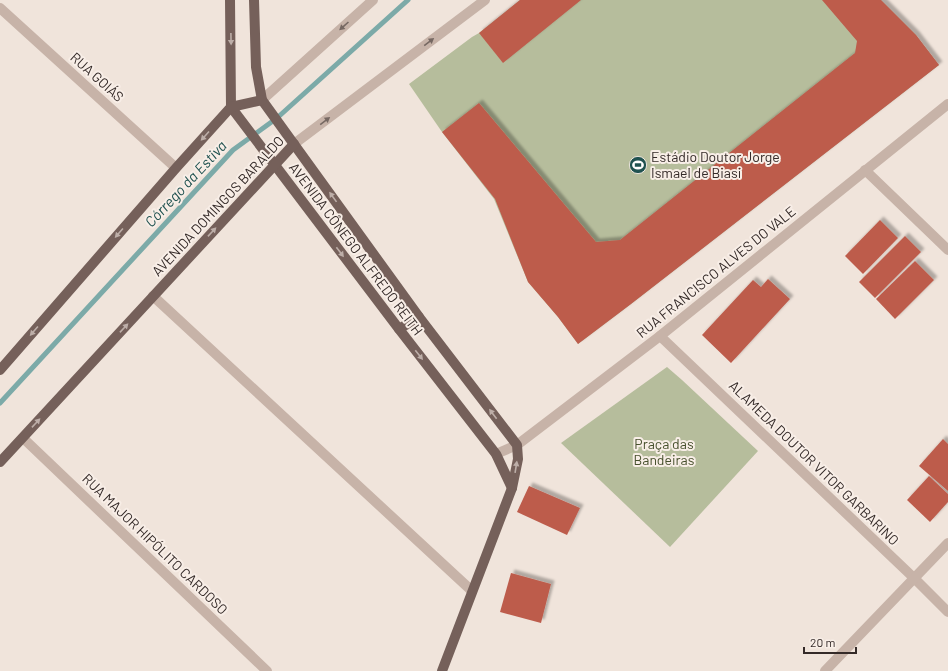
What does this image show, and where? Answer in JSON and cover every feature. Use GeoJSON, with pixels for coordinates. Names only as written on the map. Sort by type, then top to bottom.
{"type":"FeatureCollection","features":[{"type":"Feature","properties":{"kind":"main road"},"geometry":{"type":"LineString","coordinates":[[230,0],[232,107]]}},
{"type":"Feature","properties":{"kind":"main road","name":"AVENIDA CÔNEGO ALFREDO REITH"},"geometry":{"type":"LineString","coordinates":[[254,0],[256,67],[262,100],[419,317],[517,445]]}},
{"type":"Feature","properties":{"kind":"main road"},"geometry":{"type":"LineString","coordinates":[[0,370],[176,168],[232,107],[262,100]]}},
{"type":"Feature","properties":{"kind":"main road","name":"AVENIDA CÔNEGO ALFREDO REITH"},"geometry":{"type":"LineString","coordinates":[[232,107],[274,165],[496,454],[512,488]]}},
{"type":"Feature","properties":{"kind":"main road","name":"AVENIDA DOMINGOS BARALDO"},"geometry":{"type":"LineString","coordinates":[[0,462],[294,144]]}},
{"type":"Feature","properties":{"kind":"main road"},"geometry":{"type":"LineString","coordinates":[[399,329],[419,317]]}},
{"type":"Feature","properties":{"kind":"main road"},"geometry":{"type":"LineString","coordinates":[[442,671],[512,488],[518,459],[517,445]]}},
{"type":"Feature","properties":{"kind":"street"},"geometry":{"type":"LineString","coordinates":[[262,100],[373,0]]}},
{"type":"Feature","properties":{"kind":"street","name":"AVENIDA DOMINGOS BARALDO"},"geometry":{"type":"LineString","coordinates":[[294,144],[485,0]]}},
{"type":"Feature","properties":{"kind":"street","name":"RUA GOIÁS"},"geometry":{"type":"LineString","coordinates":[[0,8],[176,168]]}},
{"type":"Feature","properties":{"kind":"street","name":"RUA FRANCISCO ALVES DO VALE"},"geometry":{"type":"LineString","coordinates":[[496,454],[517,445],[660,336],[948,104]]}},
{"type":"Feature","properties":{"kind":"street"},"geometry":{"type":"LineString","coordinates":[[865,170],[948,250]]}},
{"type":"Feature","properties":{"kind":"street"},"geometry":{"type":"LineString","coordinates":[[153,296],[472,591]]}},
{"type":"Feature","properties":{"kind":"street","name":"ALAMEDA DOUTOR VITOR GARBARINO"},"geometry":{"type":"LineString","coordinates":[[660,336],[948,612]]}},
{"type":"Feature","properties":{"kind":"street","name":"RUA MAJOR HIPÓLITO CARDOSO"},"geometry":{"type":"LineString","coordinates":[[23,438],[267,671]]}},
{"type":"Feature","properties":{"kind":"street"},"geometry":{"type":"LineString","coordinates":[[825,671],[948,543]]}},
{"type":"Feature","properties":{"kind":"green space","name":"Estádio Doutor Jorge Ismael de Biasi"},"geometry":{"type":"Polygon","coordinates":[[[520,0],[881,0],[916,35],[939,65],[578,344],[558,317],[528,282],[494,199],[442,132],[409,84],[479,33],[520,0]]]}},
{"type":"Feature","properties":{"kind":"green space","name":"Praça das Bandeiras"},"geometry":{"type":"Polygon","coordinates":[[[667,367],[758,451],[670,547],[561,443],[667,367]]]}},
{"type":"Feature","properties":{"kind":"building"},"geometry":{"type":"Polygon","coordinates":[[[520,0],[581,0],[503,63],[479,33],[520,0]]]}},
{"type":"Feature","properties":{"kind":"building"},"geometry":{"type":"Polygon","coordinates":[[[822,0],[881,0],[916,35],[939,65],[578,344],[558,317],[528,282],[495,199],[442,132],[479,103],[596,242],[620,240],[855,53],[857,41],[822,0]]]}},
{"type":"Feature","properties":{"kind":"building"},"geometry":{"type":"Polygon","coordinates":[[[880,220],[898,238],[863,274],[845,256],[880,220]]]}},
{"type":"Feature","properties":{"kind":"building"},"geometry":{"type":"Polygon","coordinates":[[[905,236],[921,252],[875,298],[859,282],[905,236]]]}},
{"type":"Feature","properties":{"kind":"building"},"geometry":{"type":"Polygon","coordinates":[[[915,261],[934,280],[895,319],[876,299],[915,261]]]}},
{"type":"Feature","properties":{"kind":"building"},"geometry":{"type":"Polygon","coordinates":[[[768,279],[790,299],[731,363],[702,335],[753,280],[761,287],[768,279]]]}},
{"type":"Feature","properties":{"kind":"building"},"geometry":{"type":"Polygon","coordinates":[[[943,439],[948,444],[948,491],[919,466],[943,439]]]}},
{"type":"Feature","properties":{"kind":"building"},"geometry":{"type":"Polygon","coordinates":[[[929,476],[948,494],[948,502],[930,522],[907,500],[929,476]]]}},
{"type":"Feature","properties":{"kind":"building"},"geometry":{"type":"Polygon","coordinates":[[[529,486],[580,508],[567,535],[517,512],[529,486]]]}},
{"type":"Feature","properties":{"kind":"building"},"geometry":{"type":"Polygon","coordinates":[[[511,573],[551,584],[541,623],[500,612],[511,573]]]}},
{"type":"Feature","properties":{"kind":"waterway","name":"Córrego da Estiva"},"geometry":{"type":"LineString","coordinates":[[0,403],[233,150],[277,118],[408,0]]}},
{"type":"Feature","properties":{"kind":"place","name":"Estádio Doutor Jorge Ismael de Biasi"},"geometry":{"type":"Point","coordinates":[638,165]}}]}
